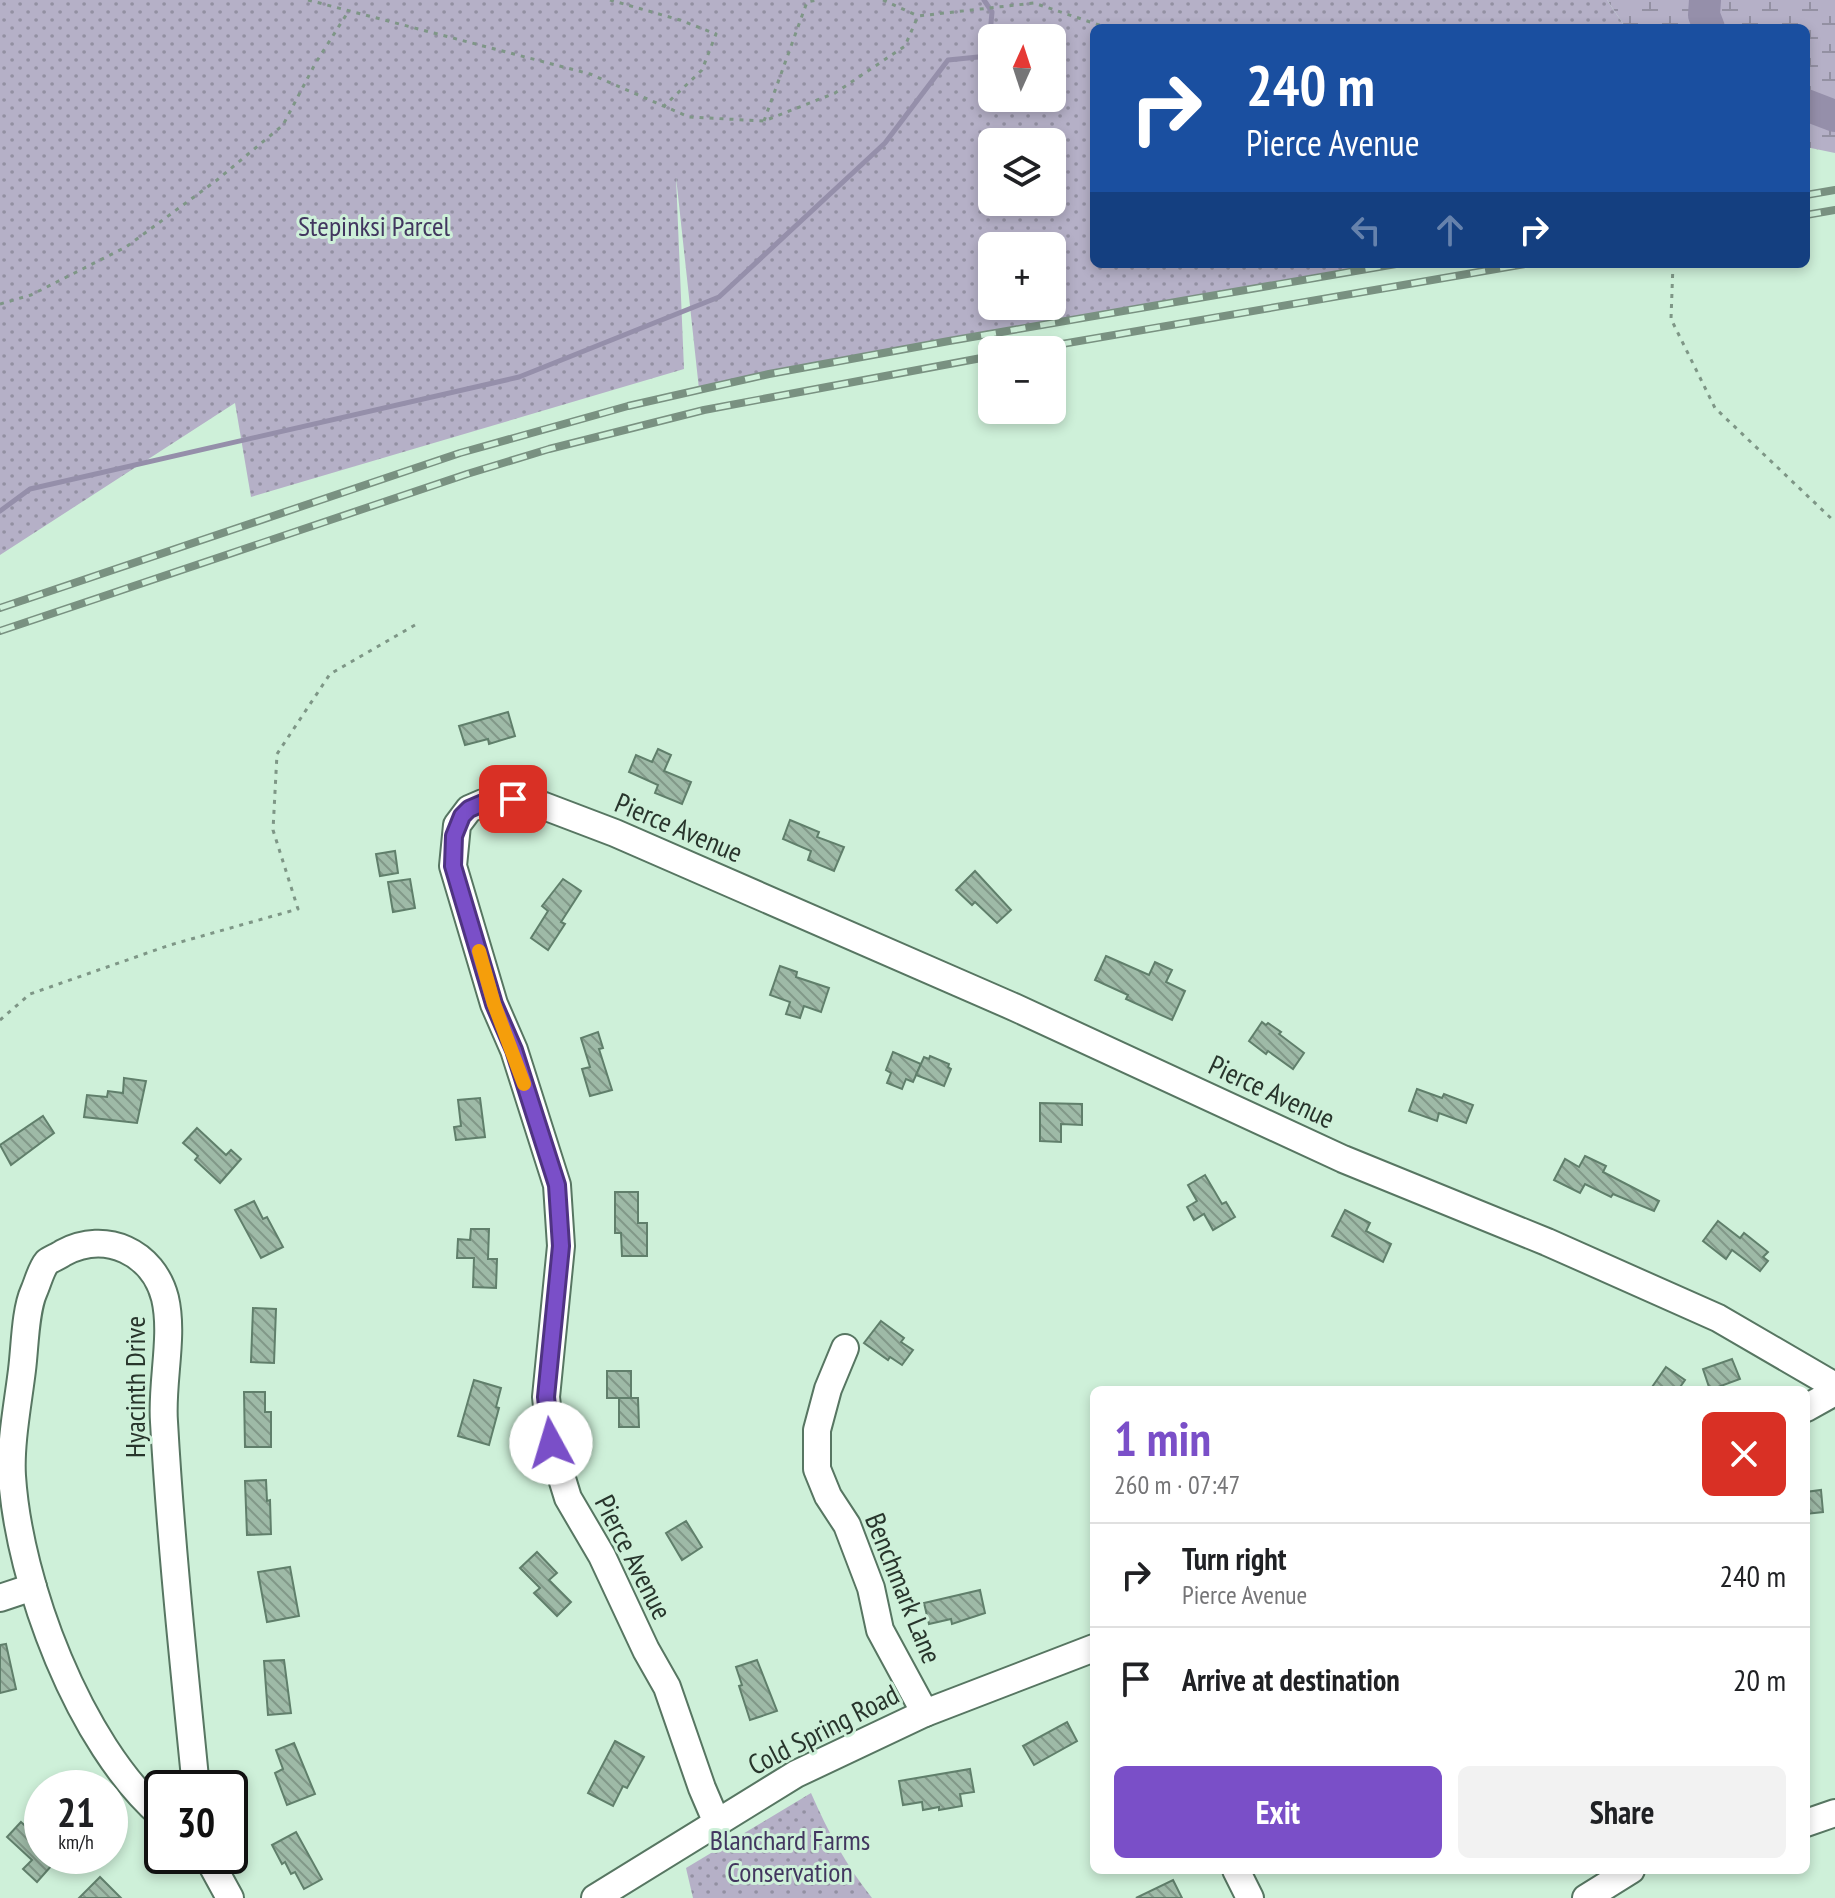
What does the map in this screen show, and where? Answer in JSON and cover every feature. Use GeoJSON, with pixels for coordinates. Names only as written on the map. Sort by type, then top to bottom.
{"type":"FeatureCollection","features":[{"type":"Feature","properties":{"kind":"street","name":"Pierce Avenue"},"geometry":{"type":"LineString","coordinates":[[717,1823],[667,1687],[602,1556],[568,1498],[551,1443],[546,1397],[561,1246],[557,1185],[514,1050],[494,1004],[453,866],[457,825],[469,809],[483,803],[513,799],[544,806],[615,833],[1014,1007],[1343,1159],[1547,1242],[1718,1318],[1835,1389]]}},
{"type":"Feature","properties":{"kind":"street","name":"Hyacinth Drive"},"geometry":{"type":"LineString","coordinates":[[144,1797],[99,1741],[66,1676],[33,1587],[17,1527],[12,1471],[31,1297],[48,1262],[72,1248],[99,1242],[130,1251],[145,1261],[156,1274],[165,1300],[168,1329],[162,1394],[194,1770]]}},
{"type":"Feature","properties":{"kind":"street","name":"Benchmark Lane"},"geometry":{"type":"LineString","coordinates":[[845,1348],[828,1389],[817,1430],[817,1469],[828,1496],[847,1525],[871,1588],[880,1630],[925,1713]]}},
{"type":"Feature","properties":{"kind":"street"},"geometry":{"type":"LineString","coordinates":[[1810,1405],[1835,1389]]}},
{"type":"Feature","properties":{"kind":"street"},"geometry":{"type":"LineString","coordinates":[[0,1598],[33,1587]]}},
{"type":"Feature","properties":{"kind":"street","name":"Cold Spring Road"},"geometry":{"type":"LineString","coordinates":[[595,1898],[796,1774],[925,1713],[1090,1650]]}},
{"type":"Feature","properties":{"kind":"street"},"geometry":{"type":"LineString","coordinates":[[1810,1822],[1835,1813]]}},
{"type":"Feature","properties":{"kind":"street"},"geometry":{"type":"LineString","coordinates":[[217,1874],[230,1898]]}},
{"type":"Feature","properties":{"kind":"street"},"geometry":{"type":"LineString","coordinates":[[1238,1874],[1250,1898]]}},
{"type":"Feature","properties":{"kind":"street"},"geometry":{"type":"LineString","coordinates":[[1586,1898],[1625,1874]]}},
{"type":"Feature","properties":{"kind":"path"},"geometry":{"type":"LineString","coordinates":[[308,0],[590,74],[689,117],[764,121],[835,93],[905,46],[918,16]]}},
{"type":"Feature","properties":{"kind":"path"},"geometry":{"type":"LineString","coordinates":[[610,0],[716,34],[702,70],[664,106]]}},
{"type":"Feature","properties":{"kind":"path"},"geometry":{"type":"LineString","coordinates":[[764,121],[807,2],[817,0]]}},
{"type":"Feature","properties":{"kind":"path"},"geometry":{"type":"LineString","coordinates":[[883,0],[918,16],[1034,3],[1096,24]]}},
{"type":"Feature","properties":{"kind":"path"},"geometry":{"type":"LineString","coordinates":[[0,304],[31,295],[126,247],[217,180],[283,125],[315,64],[349,11]]}},
{"type":"Feature","properties":{"kind":"path"},"geometry":{"type":"LineString","coordinates":[[1673,268],[1671,319],[1715,408],[1835,522]]}},
{"type":"Feature","properties":{"kind":"path"},"geometry":{"type":"LineString","coordinates":[[0,1020],[30,994],[170,945],[298,909],[273,830],[277,754],[330,674],[415,625]]}},
{"type":"Feature","properties":{"kind":"green space","name":"Stepinksi Parcel"},"geometry":{"type":"Polygon","coordinates":[[[0,0],[1607,0],[1623,24],[1090,24],[1090,268],[1384,268],[978,336],[699,389],[676,177],[684,369],[251,497],[235,403],[0,555],[0,0]]]}},
{"type":"Feature","properties":{"kind":"green space"},"geometry":{"type":"Polygon","coordinates":[[[1607,0],[1835,0],[1835,153],[1810,148],[1810,24],[1623,24],[1607,0]]]}},
{"type":"Feature","properties":{"kind":"green space","name":"Blanchard Farms Conservation"},"geometry":{"type":"Polygon","coordinates":[[[811,1793],[838,1848],[872,1898],[693,1898],[686,1868],[811,1793]]]}},
{"type":"Feature","properties":{"kind":"building"},"geometry":{"type":"Polygon","coordinates":[[[508,712],[515,736],[489,744],[488,739],[465,745],[459,726],[508,712]]]}},
{"type":"Feature","properties":{"kind":"building"},"geometry":{"type":"Polygon","coordinates":[[[658,749],[671,755],[664,771],[691,782],[682,804],[655,793],[658,785],[629,772],[636,755],[652,762],[658,749]]]}},
{"type":"Feature","properties":{"kind":"building"},"geometry":{"type":"Polygon","coordinates":[[[790,820],[819,832],[817,837],[844,847],[834,871],[808,860],[811,851],[783,839],[790,820]]]}},
{"type":"Feature","properties":{"kind":"building"},"geometry":{"type":"Polygon","coordinates":[[[395,851],[398,873],[380,876],[376,854],[395,851]]]}},
{"type":"Feature","properties":{"kind":"building"},"geometry":{"type":"Polygon","coordinates":[[[975,871],[1011,910],[997,923],[975,902],[972,905],[956,890],[975,871]]]}},
{"type":"Feature","properties":{"kind":"building"},"geometry":{"type":"Polygon","coordinates":[[[410,879],[415,908],[393,912],[388,882],[410,879]]]}},
{"type":"Feature","properties":{"kind":"building"},"geometry":{"type":"Polygon","coordinates":[[[563,879],[581,891],[548,950],[531,938],[548,911],[542,906],[563,879]]]}},
{"type":"Feature","properties":{"kind":"building"},"geometry":{"type":"Polygon","coordinates":[[[1106,956],[1149,975],[1155,962],[1172,970],[1166,982],[1185,991],[1172,1020],[1126,999],[1128,995],[1095,980],[1106,956]]]}},
{"type":"Feature","properties":{"kind":"building"},"geometry":{"type":"Polygon","coordinates":[[[780,966],[797,972],[796,977],[829,988],[821,1012],[804,1006],[800,1018],[786,1014],[790,1002],[770,995],[780,966]]]}},
{"type":"Feature","properties":{"kind":"building"},"geometry":{"type":"Polygon","coordinates":[[[1262,1022],[1281,1032],[1279,1034],[1304,1053],[1293,1069],[1249,1041],[1262,1022]]]}},
{"type":"Feature","properties":{"kind":"building"},"geometry":{"type":"Polygon","coordinates":[[[598,1032],[603,1048],[599,1049],[612,1090],[590,1096],[582,1069],[590,1067],[581,1038],[598,1032]]]}},
{"type":"Feature","properties":{"kind":"building"},"geometry":{"type":"Polygon","coordinates":[[[893,1052],[921,1064],[913,1082],[906,1079],[902,1089],[887,1083],[891,1073],[886,1070],[893,1052]]]}},
{"type":"Feature","properties":{"kind":"building"},"geometry":{"type":"Polygon","coordinates":[[[930,1056],[949,1064],[951,1069],[944,1086],[916,1075],[924,1057],[929,1059],[930,1056]]]}},
{"type":"Feature","properties":{"kind":"building"},"geometry":{"type":"Polygon","coordinates":[[[124,1078],[146,1081],[137,1123],[84,1117],[87,1095],[107,1097],[108,1091],[123,1093],[124,1078]]]}},
{"type":"Feature","properties":{"kind":"building"},"geometry":{"type":"Polygon","coordinates":[[[1417,1089],[1442,1098],[1444,1094],[1473,1105],[1466,1123],[1439,1113],[1437,1121],[1409,1111],[1417,1089]]]}},
{"type":"Feature","properties":{"kind":"building"},"geometry":{"type":"Polygon","coordinates":[[[480,1098],[485,1137],[456,1140],[454,1127],[461,1126],[458,1100],[480,1098]]]}},
{"type":"Feature","properties":{"kind":"building"},"geometry":{"type":"Polygon","coordinates":[[[1040,1103],[1082,1104],[1082,1125],[1061,1124],[1061,1142],[1040,1141],[1040,1103]]]}},
{"type":"Feature","properties":{"kind":"building"},"geometry":{"type":"Polygon","coordinates":[[[43,1116],[54,1133],[11,1165],[0,1145],[43,1116]]]}},
{"type":"Feature","properties":{"kind":"building"},"geometry":{"type":"Polygon","coordinates":[[[197,1128],[226,1155],[231,1150],[241,1159],[220,1183],[195,1160],[198,1156],[183,1143],[197,1128]]]}},
{"type":"Feature","properties":{"kind":"building"},"geometry":{"type":"Polygon","coordinates":[[[1585,1156],[1606,1166],[1603,1172],[1659,1201],[1654,1211],[1613,1194],[1611,1197],[1585,1184],[1580,1193],[1554,1180],[1565,1159],[1579,1167],[1585,1156]]]}},
{"type":"Feature","properties":{"kind":"building"},"geometry":{"type":"Polygon","coordinates":[[[1205,1175],[1222,1204],[1226,1202],[1235,1217],[1213,1230],[1204,1214],[1194,1220],[1187,1207],[1197,1201],[1188,1185],[1205,1175]]]}},
{"type":"Feature","properties":{"kind":"building"},"geometry":{"type":"Polygon","coordinates":[[[615,1192],[638,1192],[638,1223],[647,1223],[647,1256],[622,1256],[621,1233],[615,1233],[615,1192]]]}},
{"type":"Feature","properties":{"kind":"building"},"geometry":{"type":"Polygon","coordinates":[[[254,1201],[263,1219],[267,1217],[283,1247],[261,1258],[235,1210],[254,1201]]]}},
{"type":"Feature","properties":{"kind":"building"},"geometry":{"type":"Polygon","coordinates":[[[1345,1210],[1370,1223],[1366,1231],[1391,1244],[1383,1262],[1332,1236],[1345,1210]]]}},
{"type":"Feature","properties":{"kind":"building"},"geometry":{"type":"Polygon","coordinates":[[[1718,1221],[1740,1238],[1744,1233],[1768,1252],[1763,1257],[1768,1261],[1760,1271],[1732,1250],[1726,1259],[1703,1241],[1718,1221]]]}},
{"type":"Feature","properties":{"kind":"building"},"geometry":{"type":"Polygon","coordinates":[[[471,1229],[489,1229],[488,1259],[497,1259],[496,1288],[473,1287],[474,1258],[457,1258],[458,1239],[470,1240],[471,1229]]]}},
{"type":"Feature","properties":{"kind":"building"},"geometry":{"type":"Polygon","coordinates":[[[253,1308],[276,1309],[274,1363],[251,1362],[253,1308]]]}},
{"type":"Feature","properties":{"kind":"building"},"geometry":{"type":"Polygon","coordinates":[[[881,1321],[904,1338],[901,1342],[913,1350],[902,1365],[890,1357],[888,1360],[864,1343],[881,1321]]]}},
{"type":"Feature","properties":{"kind":"building"},"geometry":{"type":"Polygon","coordinates":[[[1732,1359],[1740,1379],[1721,1386],[1709,1386],[1703,1369],[1732,1359]]]}},
{"type":"Feature","properties":{"kind":"building"},"geometry":{"type":"Polygon","coordinates":[[[1666,1367],[1685,1380],[1681,1386],[1653,1386],[1666,1367]]]}},
{"type":"Feature","properties":{"kind":"building"},"geometry":{"type":"Polygon","coordinates":[[[607,1371],[631,1371],[631,1398],[607,1398],[607,1371]]]}},
{"type":"Feature","properties":{"kind":"building"},"geometry":{"type":"Polygon","coordinates":[[[474,1380],[501,1388],[489,1445],[458,1436],[474,1380]]]}},
{"type":"Feature","properties":{"kind":"building"},"geometry":{"type":"Polygon","coordinates":[[[244,1392],[265,1392],[265,1412],[271,1412],[271,1447],[245,1447],[244,1392]]]}},
{"type":"Feature","properties":{"kind":"building"},"geometry":{"type":"Polygon","coordinates":[[[619,1398],[638,1398],[639,1427],[619,1427],[619,1398]]]}},
{"type":"Feature","properties":{"kind":"building"},"geometry":{"type":"Polygon","coordinates":[[[266,1480],[271,1534],[247,1535],[245,1481],[266,1480]]]}},
{"type":"Feature","properties":{"kind":"building"},"geometry":{"type":"Polygon","coordinates":[[[1821,1490],[1823,1512],[1810,1514],[1810,1491],[1821,1490]]]}},
{"type":"Feature","properties":{"kind":"building"},"geometry":{"type":"Polygon","coordinates":[[[686,1521],[702,1547],[682,1560],[666,1533],[686,1521]]]}},
{"type":"Feature","properties":{"kind":"building"},"geometry":{"type":"Polygon","coordinates":[[[537,1552],[557,1573],[549,1580],[571,1602],[557,1616],[534,1593],[540,1588],[520,1568],[537,1552]]]}},
{"type":"Feature","properties":{"kind":"building"},"geometry":{"type":"Polygon","coordinates":[[[290,1567],[299,1616],[267,1622],[258,1572],[290,1567]]]}},
{"type":"Feature","properties":{"kind":"building"},"geometry":{"type":"Polygon","coordinates":[[[980,1590],[985,1613],[952,1624],[951,1619],[929,1624],[924,1603],[980,1590]]]}},
{"type":"Feature","properties":{"kind":"building"},"geometry":{"type":"Polygon","coordinates":[[[6,1644],[16,1689],[0,1693],[0,1645],[6,1644]]]}},
{"type":"Feature","properties":{"kind":"building"},"geometry":{"type":"Polygon","coordinates":[[[284,1660],[291,1713],[268,1715],[264,1661],[284,1660]]]}},
{"type":"Feature","properties":{"kind":"building"},"geometry":{"type":"Polygon","coordinates":[[[757,1660],[777,1711],[750,1720],[736,1667],[757,1660]]]}},
{"type":"Feature","properties":{"kind":"building"},"geometry":{"type":"Polygon","coordinates":[[[1067,1722],[1077,1741],[1034,1765],[1023,1746],[1067,1722]]]}},
{"type":"Feature","properties":{"kind":"building"},"geometry":{"type":"Polygon","coordinates":[[[615,1741],[644,1757],[613,1806],[588,1793],[615,1741]]]}},
{"type":"Feature","properties":{"kind":"building"},"geometry":{"type":"Polygon","coordinates":[[[294,1743],[315,1794],[287,1805],[275,1773],[283,1769],[276,1750],[294,1743]]]}},
{"type":"Feature","properties":{"kind":"building"},"geometry":{"type":"Polygon","coordinates":[[[970,1769],[974,1792],[960,1794],[962,1806],[923,1810],[922,1802],[903,1805],[899,1781],[970,1769]]]}},
{"type":"Feature","properties":{"kind":"building"},"geometry":{"type":"Polygon","coordinates":[[[21,1822],[24,1825],[24,1853],[7,1837],[21,1822]]]}},
{"type":"Feature","properties":{"kind":"building"},"geometry":{"type":"Polygon","coordinates":[[[296,1832],[322,1879],[304,1889],[295,1872],[291,1874],[285,1862],[282,1864],[272,1845],[296,1832]]]}},
{"type":"Feature","properties":{"kind":"building"},"geometry":{"type":"Polygon","coordinates":[[[28,1874],[44,1874],[37,1882],[28,1874]]]}},
{"type":"Feature","properties":{"kind":"building"},"geometry":{"type":"Polygon","coordinates":[[[100,1877],[121,1898],[79,1898],[100,1877]]]}},
{"type":"Feature","properties":{"kind":"building"},"geometry":{"type":"Polygon","coordinates":[[[1173,1880],[1182,1898],[1136,1898],[1173,1880]]]}},
{"type":"Feature","properties":{"kind":"waterway"},"geometry":{"type":"LineString","coordinates":[[0,511],[30,489],[519,377],[719,297],[885,143],[948,60],[988,56],[992,12],[984,0]]}},
{"type":"Feature","properties":{"kind":"waterway"},"geometry":{"type":"LineString","coordinates":[[1705,0],[1704,15],[1707,24]]}},
{"type":"Feature","properties":{"kind":"waterway"},"geometry":{"type":"LineString","coordinates":[[1810,107],[1835,116]]}},
{"type":"Feature","properties":{"kind":"railway"},"geometry":{"type":"LineString","coordinates":[[1810,194],[1835,190]]}},
{"type":"Feature","properties":{"kind":"railway"},"geometry":{"type":"LineString","coordinates":[[1810,214],[1835,210]]}},
{"type":"Feature","properties":{"kind":"railway"},"geometry":{"type":"LineString","coordinates":[[0,608],[460,453],[628,406],[769,374],[1373,268]]}},
{"type":"Feature","properties":{"kind":"railway"},"geometry":{"type":"LineString","coordinates":[[1066,343],[1502,268]]}},
{"type":"Feature","properties":{"kind":"railway"},"geometry":{"type":"LineString","coordinates":[[0,631],[549,449],[704,410],[978,359]]}},
{"type":"Feature","properties":{"kind":"slow traffic"},"geometry":{"type":"LineString","coordinates":[[479,951],[494,1004],[514,1050],[524,1084]]}},
{"type":"Feature","properties":{"kind":"route"},"geometry":{"type":"LineString","coordinates":[[513,799],[483,803],[462,816],[454,836],[453,866],[494,1004],[514,1050],[557,1185],[561,1246],[546,1397],[551,1443]]}}]}
